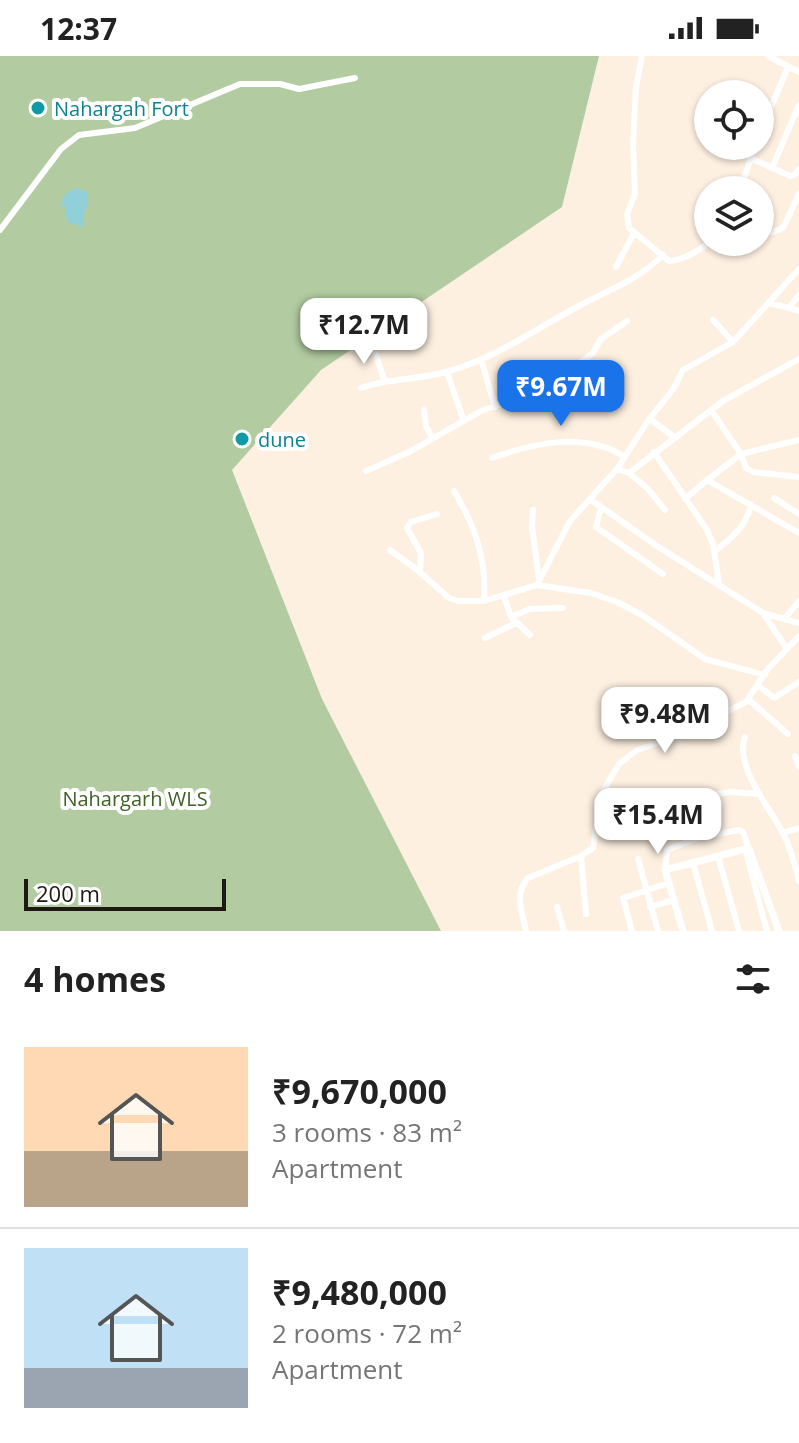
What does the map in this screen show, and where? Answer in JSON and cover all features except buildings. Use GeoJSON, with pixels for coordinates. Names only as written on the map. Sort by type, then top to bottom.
{"type":"FeatureCollection","features":[{"type":"Feature","properties":{"kind":"street"},"geometry":{"type":"LineString","coordinates":[[642,56],[636,87],[633,145],[635,193],[627,221],[634,233],[669,261],[678,260],[694,251]]}},
{"type":"Feature","properties":{"kind":"street"},"geometry":{"type":"LineString","coordinates":[[768,56],[799,72]]}},
{"type":"Feature","properties":{"kind":"street"},"geometry":{"type":"LineString","coordinates":[[774,92],[784,62]]}},
{"type":"Feature","properties":{"kind":"street"},"geometry":{"type":"LineString","coordinates":[[0,230],[61,149],[79,135],[135,128],[240,84],[280,84],[299,89],[355,78]]}},
{"type":"Feature","properties":{"kind":"street"},"geometry":{"type":"LineString","coordinates":[[772,168],[799,105]]}},
{"type":"Feature","properties":{"kind":"street"},"geometry":{"type":"LineString","coordinates":[[754,160],[790,176],[799,169]]}},
{"type":"Feature","properties":{"kind":"street"},"geometry":{"type":"LineString","coordinates":[[774,232],[783,228],[799,194]]}},
{"type":"Feature","properties":{"kind":"street"},"geometry":{"type":"LineString","coordinates":[[616,267],[634,233]]}},
{"type":"Feature","properties":{"kind":"street"},"geometry":{"type":"LineString","coordinates":[[361,388],[447,372],[481,359],[523,340],[579,306],[646,272],[663,255]]}},
{"type":"Feature","properties":{"kind":"street"},"geometry":{"type":"LineString","coordinates":[[538,582],[570,521],[617,469],[674,388],[683,370],[733,342],[799,269]]}},
{"type":"Feature","properties":{"kind":"street"},"geometry":{"type":"LineString","coordinates":[[789,308],[799,295]]}},
{"type":"Feature","properties":{"kind":"street"},"geometry":{"type":"LineString","coordinates":[[769,303],[799,311]]}},
{"type":"Feature","properties":{"kind":"street"},"geometry":{"type":"LineString","coordinates":[[713,320],[733,342]]}},
{"type":"Feature","properties":{"kind":"street"},"geometry":{"type":"LineString","coordinates":[[366,471],[463,419],[537,391],[593,353],[600,340],[627,321]]}},
{"type":"Feature","properties":{"kind":"street"},"geometry":{"type":"LineString","coordinates":[[371,340],[385,382]]}},
{"type":"Feature","properties":{"kind":"street"},"geometry":{"type":"LineString","coordinates":[[481,359],[495,407]]}},
{"type":"Feature","properties":{"kind":"street"},"geometry":{"type":"LineString","coordinates":[[629,473],[711,410],[799,359]]}},
{"type":"Feature","properties":{"kind":"street"},"geometry":{"type":"LineString","coordinates":[[447,372],[463,419]]}},
{"type":"Feature","properties":{"kind":"street"},"geometry":{"type":"LineString","coordinates":[[424,410],[426,426],[432,438]]}},
{"type":"Feature","properties":{"kind":"street"},"geometry":{"type":"LineString","coordinates":[[711,410],[741,454],[746,468],[753,472],[799,477]]}},
{"type":"Feature","properties":{"kind":"street"},"geometry":{"type":"LineString","coordinates":[[650,419],[674,437]]}},
{"type":"Feature","properties":{"kind":"street"},"geometry":{"type":"LineString","coordinates":[[685,499],[741,454],[799,440]]}},
{"type":"Feature","properties":{"kind":"street"},"geometry":{"type":"LineString","coordinates":[[492,458],[537,443],[599,444],[625,457]]}},
{"type":"Feature","properties":{"kind":"street"},"geometry":{"type":"LineString","coordinates":[[654,452],[707,530],[719,584]]}},
{"type":"Feature","properties":{"kind":"street"},"geometry":{"type":"LineString","coordinates":[[617,469],[629,473],[648,489],[665,510]]}},
{"type":"Feature","properties":{"kind":"street"},"geometry":{"type":"LineString","coordinates":[[707,480],[799,533]]}},
{"type":"Feature","properties":{"kind":"street"},"geometry":{"type":"LineString","coordinates":[[454,491],[480,544],[485,573],[484,601]]}},
{"type":"Feature","properties":{"kind":"street"},"geometry":{"type":"LineString","coordinates":[[774,498],[798,512],[787,526]]}},
{"type":"Feature","properties":{"kind":"street"},"geometry":{"type":"LineString","coordinates":[[591,500],[763,613],[787,649]]}},
{"type":"Feature","properties":{"kind":"street"},"geometry":{"type":"LineString","coordinates":[[714,552],[740,532],[751,504]]}},
{"type":"Feature","properties":{"kind":"street"},"geometry":{"type":"LineString","coordinates":[[601,508],[596,527],[663,574]]}},
{"type":"Feature","properties":{"kind":"street"},"geometry":{"type":"LineString","coordinates":[[533,510],[538,582]]}},
{"type":"Feature","properties":{"kind":"street"},"geometry":{"type":"LineString","coordinates":[[420,572],[421,553],[407,528],[411,522],[437,514]]}},
{"type":"Feature","properties":{"kind":"street"},"geometry":{"type":"LineString","coordinates":[[390,550],[449,598],[474,603],[504,596],[538,582],[591,593],[642,615],[705,659],[765,675]]}},
{"type":"Feature","properties":{"kind":"street"},"geometry":{"type":"LineString","coordinates":[[504,596],[513,620],[530,635]]}},
{"type":"Feature","properties":{"kind":"street"},"geometry":{"type":"LineString","coordinates":[[786,617],[799,601]]}},
{"type":"Feature","properties":{"kind":"street"},"geometry":{"type":"LineString","coordinates":[[485,638],[530,609],[563,608]]}},
{"type":"Feature","properties":{"kind":"street"},"geometry":{"type":"LineString","coordinates":[[763,613],[799,623]]}},
{"type":"Feature","properties":{"kind":"street"},"geometry":{"type":"LineString","coordinates":[[526,931],[519,898],[523,884],[528,878],[593,848],[596,819],[605,788],[619,764],[637,750],[680,735],[748,699],[799,636]]}},
{"type":"Feature","properties":{"kind":"street"},"geometry":{"type":"LineString","coordinates":[[759,686],[774,698],[799,682]]}},
{"type":"Feature","properties":{"kind":"street"},"geometry":{"type":"LineString","coordinates":[[748,699],[788,734]]}},
{"type":"Feature","properties":{"kind":"street"},"geometry":{"type":"LineString","coordinates":[[745,737],[742,751],[753,782],[783,833],[799,881]]}},
{"type":"Feature","properties":{"kind":"street"},"geometry":{"type":"LineString","coordinates":[[795,756],[799,767]]}},
{"type":"Feature","properties":{"kind":"street"},"geometry":{"type":"LineString","coordinates":[[605,788],[627,803],[641,806],[731,792],[760,794]]}},
{"type":"Feature","properties":{"kind":"street"},"geometry":{"type":"LineString","coordinates":[[783,833],[799,828]]}},
{"type":"Feature","properties":{"kind":"street"},"geometry":{"type":"LineString","coordinates":[[683,931],[665,870],[667,850],[701,837],[739,830],[743,832],[767,931]]}},
{"type":"Feature","properties":{"kind":"street"},"geometry":{"type":"LineString","coordinates":[[665,870],[747,849]]}},
{"type":"Feature","properties":{"kind":"street"},"geometry":{"type":"LineString","coordinates":[[747,849],[779,931]]}},
{"type":"Feature","properties":{"kind":"street"},"geometry":{"type":"LineString","coordinates":[[581,856],[586,914]]}},
{"type":"Feature","properties":{"kind":"street"},"geometry":{"type":"LineString","coordinates":[[718,856],[739,931]]}},
{"type":"Feature","properties":{"kind":"street"},"geometry":{"type":"LineString","coordinates":[[638,859],[658,931]]}},
{"type":"Feature","properties":{"kind":"street"},"geometry":{"type":"LineString","coordinates":[[693,863],[712,931]]}},
{"type":"Feature","properties":{"kind":"street"},"geometry":{"type":"LineString","coordinates":[[632,931],[623,898],[669,883]]}},
{"type":"Feature","properties":{"kind":"street"},"geometry":{"type":"LineString","coordinates":[[650,907],[674,900]]}},
{"type":"Feature","properties":{"kind":"street"},"geometry":{"type":"LineString","coordinates":[[557,907],[564,931]]}},
{"type":"Feature","properties":{"kind":"green space","name":"Nahargarh WLS"},"geometry":{"type":"Polygon","coordinates":[[[0,56],[599,56],[562,207],[321,370],[232,470],[322,699],[441,931],[0,931],[0,56]]]}},
{"type":"Feature","properties":{"kind":"water"},"geometry":{"type":"Polygon","coordinates":[[[75,188],[87,192],[84,227],[70,223],[65,217],[66,207],[61,205],[64,195],[75,188]]]}},
{"type":"Feature","properties":{"kind":"place","name":"Nahargah Fort"},"geometry":{"type":"Point","coordinates":[38,108]}},
{"type":"Feature","properties":{"kind":"place","name":"dune"},"geometry":{"type":"Point","coordinates":[242,439]}}]}
